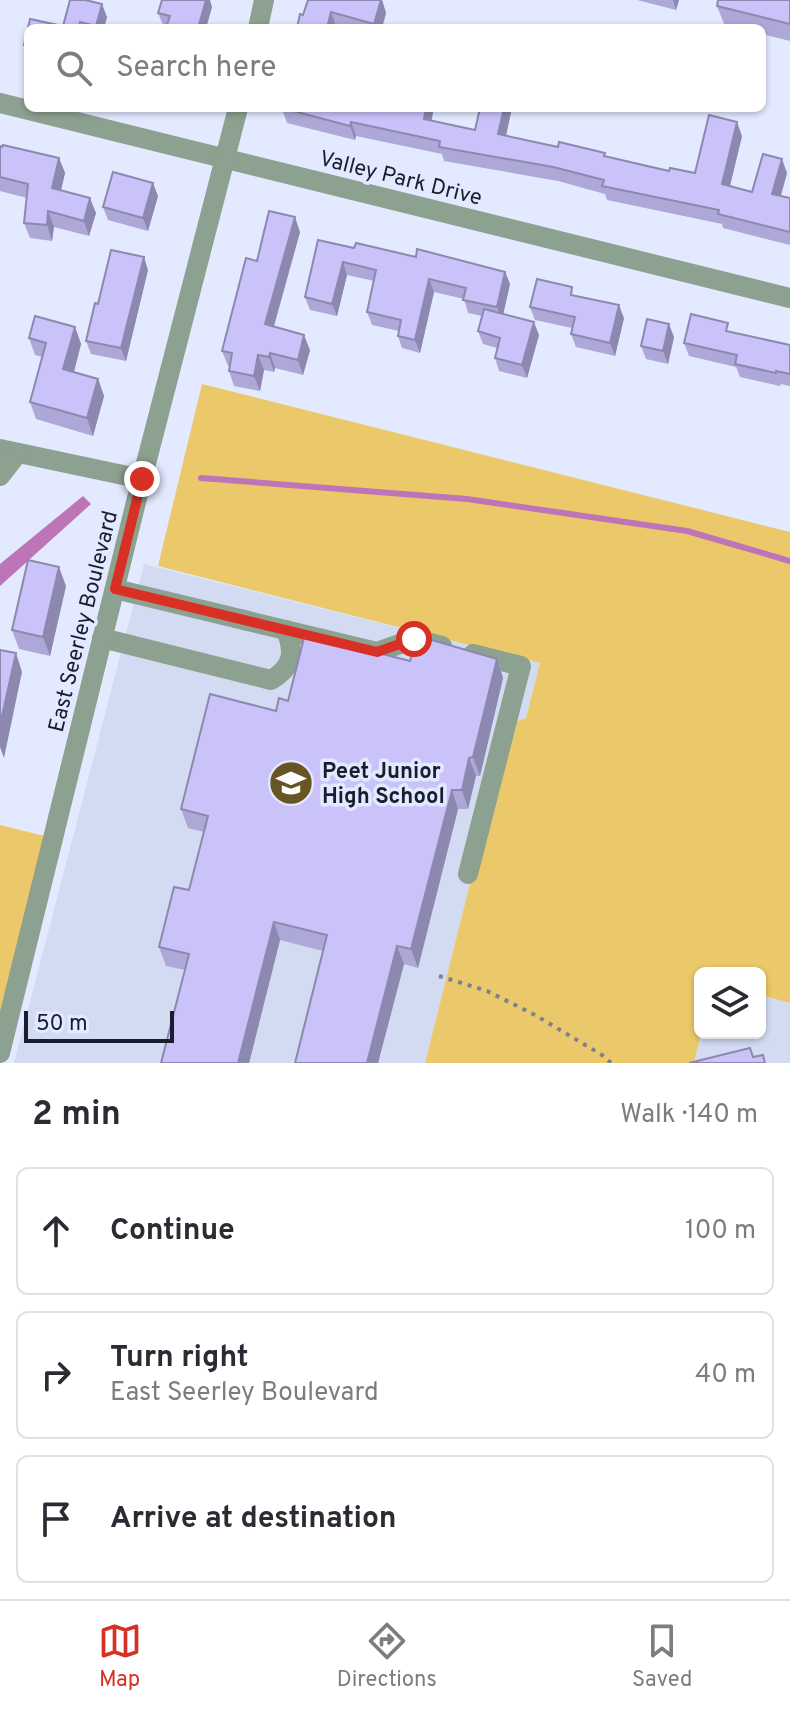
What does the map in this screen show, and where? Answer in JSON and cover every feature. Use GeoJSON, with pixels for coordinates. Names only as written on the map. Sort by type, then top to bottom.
{"type":"FeatureCollection","features":[{"type":"Feature","properties":{"kind":"street"},"geometry":{"type":"LineString","coordinates":[[259,24],[264,0]]}},
{"type":"Feature","properties":{"kind":"street","name":"Valley Park Drive"},"geometry":{"type":"LineString","coordinates":[[0,103],[24,109]]}},
{"type":"Feature","properties":{"kind":"street","name":"Valley Park Drive"},"geometry":{"type":"LineString","coordinates":[[36,112],[790,298]]}},
{"type":"Feature","properties":{"kind":"street","name":"East Seerley Boulevard"},"geometry":{"type":"LineString","coordinates":[[0,1053],[142,479],[237,112]]}},
{"type":"Feature","properties":{"kind":"street"},"geometry":{"type":"LineString","coordinates":[[0,476],[9,451],[142,479]]}},
{"type":"Feature","properties":{"kind":"street"},"geometry":{"type":"LineString","coordinates":[[115,589],[377,652],[414,639],[521,666],[468,874]]}},
{"type":"Feature","properties":{"kind":"street"},"geometry":{"type":"LineString","coordinates":[[102,638],[271,680],[284,672],[290,658],[291,643],[286,630]]}},
{"type":"Feature","properties":{"kind":"path"},"geometry":{"type":"LineString","coordinates":[[439,976],[487,991],[523,1009],[611,1063]]}},
{"type":"Feature","properties":{"kind":"shaded area"},"geometry":{"type":"Polygon","coordinates":[[[202,384],[790,532],[790,1003],[766,997],[766,967],[694,967],[694,1039],[700,1039],[694,1063],[425,1063],[510,724],[526,718],[540,663],[158,566],[202,384]]]}},
{"type":"Feature","properties":{"kind":"shaded area"},"geometry":{"type":"Polygon","coordinates":[[[83,496],[91,504],[0,586],[0,564],[83,496]]]}},
{"type":"Feature","properties":{"kind":"shaded area","name":"Peet Junior High School"},"geometry":{"type":"Polygon","coordinates":[[[144,564],[540,663],[526,718],[510,724],[425,1063],[14,1063],[144,564]]]}},
{"type":"Feature","properties":{"kind":"shaded area"},"geometry":{"type":"Polygon","coordinates":[[[0,825],[53,838],[0,1053],[0,825]]]}},
{"type":"Feature","properties":{"kind":"shaded area"},"geometry":{"type":"Polygon","coordinates":[[[766,997],[790,1003],[790,1063],[694,1063],[700,1039],[766,1039],[766,997]]]}},
{"type":"Feature","properties":{"kind":"building"},"geometry":{"type":"Polygon","coordinates":[[[70,0],[102,4],[97,24],[64,24],[70,0]]]}},
{"type":"Feature","properties":{"kind":"building"},"geometry":{"type":"Polygon","coordinates":[[[162,0],[206,0],[199,24],[167,24],[170,16],[158,13],[162,0]]]}},
{"type":"Feature","properties":{"kind":"building"},"geometry":{"type":"Polygon","coordinates":[[[308,0],[381,0],[374,24],[331,12],[328,24],[298,24],[300,14],[303,15],[308,0]]]}},
{"type":"Feature","properties":{"kind":"building"},"geometry":{"type":"Polygon","coordinates":[[[718,0],[790,0],[790,24],[717,6],[718,0]]]}},
{"type":"Feature","properties":{"kind":"building"},"geometry":{"type":"Polygon","coordinates":[[[30,19],[54,24],[29,24],[30,19]]]}},
{"type":"Feature","properties":{"kind":"building"},"geometry":{"type":"Polygon","coordinates":[[[297,112],[425,112],[424,119],[475,130],[479,112],[503,112],[498,134],[558,147],[559,142],[669,171],[670,168],[695,173],[709,115],[737,122],[722,184],[752,192],[763,154],[782,159],[772,194],[790,198],[790,232],[718,214],[719,210],[602,186],[604,180],[553,167],[439,147],[440,141],[351,122],[350,126],[297,112]]]}},
{"type":"Feature","properties":{"kind":"building"},"geometry":{"type":"Polygon","coordinates":[[[0,146],[59,158],[52,188],[90,198],[84,221],[48,211],[47,225],[24,223],[28,184],[0,177],[0,146]]]}},
{"type":"Feature","properties":{"kind":"building"},"geometry":{"type":"Polygon","coordinates":[[[113,172],[153,183],[143,218],[103,207],[113,172]]]}},
{"type":"Feature","properties":{"kind":"building"},"geometry":{"type":"Polygon","coordinates":[[[269,211],[295,217],[265,324],[304,335],[298,360],[270,353],[269,357],[258,355],[254,376],[229,371],[232,353],[222,351],[246,258],[257,261],[269,211]]]}},
{"type":"Feature","properties":{"kind":"building"},"geometry":{"type":"Polygon","coordinates":[[[318,240],[354,248],[356,243],[416,257],[417,249],[505,272],[497,307],[463,300],[466,288],[429,279],[415,340],[398,336],[401,320],[367,312],[376,270],[343,262],[332,304],[305,297],[318,240]]]}},
{"type":"Feature","properties":{"kind":"building"},"geometry":{"type":"Polygon","coordinates":[[[111,250],[144,257],[121,348],[86,341],[111,250]]]}},
{"type":"Feature","properties":{"kind":"building"},"geometry":{"type":"Polygon","coordinates":[[[537,279],[572,287],[571,295],[619,305],[610,343],[571,334],[575,317],[530,307],[537,279]]]}},
{"type":"Feature","properties":{"kind":"building"},"geometry":{"type":"Polygon","coordinates":[[[484,309],[534,322],[522,365],[495,358],[500,338],[478,331],[484,309]]]}},
{"type":"Feature","properties":{"kind":"building"},"geometry":{"type":"Polygon","coordinates":[[[691,314],[728,323],[726,331],[790,345],[790,374],[735,364],[737,355],[684,343],[691,314]]]}},
{"type":"Feature","properties":{"kind":"building"},"geometry":{"type":"Polygon","coordinates":[[[35,316],[75,327],[63,369],[98,379],[87,418],[30,402],[46,343],[29,338],[35,316]]]}},
{"type":"Feature","properties":{"kind":"building"},"geometry":{"type":"Polygon","coordinates":[[[647,319],[669,324],[663,351],[641,346],[647,319]]]}},
{"type":"Feature","properties":{"kind":"building"},"geometry":{"type":"Polygon","coordinates":[[[28,560],[59,567],[43,637],[12,630],[28,560]]]}},
{"type":"Feature","properties":{"kind":"building"},"geometry":{"type":"Polygon","coordinates":[[[305,634],[410,661],[418,636],[497,659],[462,790],[452,790],[411,949],[397,946],[367,1063],[295,1063],[327,935],[274,922],[238,1063],[161,1063],[189,954],[159,947],[174,887],[189,890],[208,816],[181,809],[210,694],[276,711],[279,698],[288,701],[305,634]]]}},
{"type":"Feature","properties":{"kind":"building"},"geometry":{"type":"Polygon","coordinates":[[[0,650],[16,653],[0,725],[0,650]]]}},
{"type":"Feature","properties":{"kind":"building"},"geometry":{"type":"Polygon","coordinates":[[[750,1048],[753,1057],[763,1055],[765,1063],[689,1063],[750,1048]]]}},
{"type":"Feature","properties":{"kind":"waterway"},"geometry":{"type":"LineString","coordinates":[[201,478],[467,499],[687,531],[790,561]]}},
{"type":"Feature","properties":{"kind":"place","name":"Peet Junior High School"},"geometry":{"type":"Point","coordinates":[291,783]}},
{"type":"Feature","properties":{"kind":"route"},"geometry":{"type":"LineString","coordinates":[[142,479],[115,589],[377,652],[414,639]]}}]}
